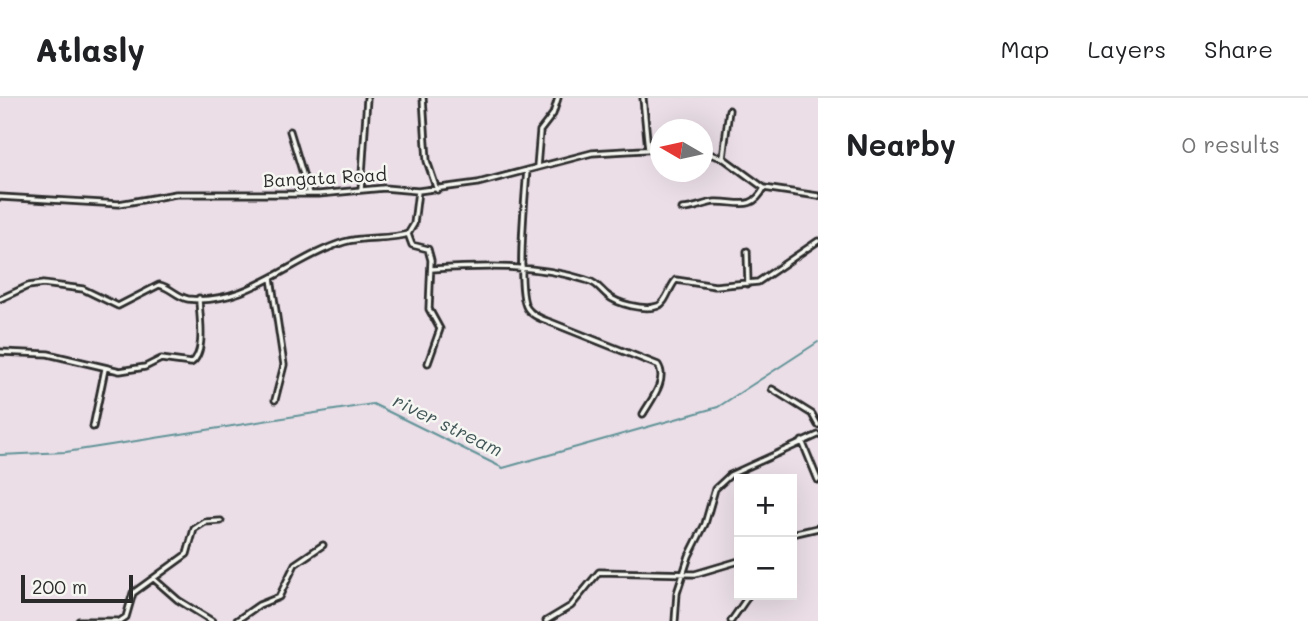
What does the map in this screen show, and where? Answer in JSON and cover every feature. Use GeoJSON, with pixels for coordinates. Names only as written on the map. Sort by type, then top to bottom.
{"type":"FeatureCollection","features":[{"type":"Feature","properties":{"kind":"street"},"geometry":{"type":"LineString","coordinates":[[361,190],[367,98]]}},
{"type":"Feature","properties":{"kind":"street"},"geometry":{"type":"LineString","coordinates":[[424,98],[427,161],[437,190]]}},
{"type":"Feature","properties":{"kind":"street"},"geometry":{"type":"LineString","coordinates":[[537,167],[540,131],[553,114],[558,98]]}},
{"type":"Feature","properties":{"kind":"street"},"geometry":{"type":"LineString","coordinates":[[643,98],[648,149]]}},
{"type":"Feature","properties":{"kind":"street"},"geometry":{"type":"LineString","coordinates":[[723,158],[729,110]]}},
{"type":"Feature","properties":{"kind":"street"},"geometry":{"type":"LineString","coordinates":[[290,131],[309,194]]}},
{"type":"Feature","properties":{"kind":"street","name":"Bangata Road"},"geometry":{"type":"LineString","coordinates":[[0,197],[112,205],[176,194],[309,194],[384,188],[437,190],[602,152],[648,149]]}},
{"type":"Feature","properties":{"kind":"street"},"geometry":{"type":"LineString","coordinates":[[713,155],[723,158],[764,188],[818,196]]}},
{"type":"Feature","properties":{"kind":"street"},"geometry":{"type":"LineString","coordinates":[[527,170],[523,269],[523,297],[526,307],[534,315],[660,368],[661,381],[643,414]]}},
{"type":"Feature","properties":{"kind":"street"},"geometry":{"type":"LineString","coordinates":[[682,209],[713,203],[749,204],[757,200],[764,188]]}},
{"type":"Feature","properties":{"kind":"street"},"geometry":{"type":"LineString","coordinates":[[0,299],[36,284],[83,289],[118,306],[159,285],[183,297],[199,298],[241,292],[341,243],[408,233],[414,224],[418,191]]}},
{"type":"Feature","properties":{"kind":"street"},"geometry":{"type":"LineString","coordinates":[[408,233],[412,245],[428,249],[431,269],[429,309],[440,329],[428,363]]}},
{"type":"Feature","properties":{"kind":"street"},"geometry":{"type":"LineString","coordinates":[[431,269],[491,266],[584,279],[596,283],[615,300],[651,307],[663,302],[674,281],[704,286],[748,284],[763,280],[818,241]]}},
{"type":"Feature","properties":{"kind":"street"},"geometry":{"type":"LineString","coordinates":[[747,251],[748,284]]}},
{"type":"Feature","properties":{"kind":"street"},"geometry":{"type":"LineString","coordinates":[[271,278],[284,365],[275,401]]}},
{"type":"Feature","properties":{"kind":"street"},"geometry":{"type":"LineString","coordinates":[[0,352],[48,354],[105,369],[139,369],[161,359],[194,362],[200,346],[199,298]]}},
{"type":"Feature","properties":{"kind":"street"},"geometry":{"type":"LineString","coordinates":[[93,427],[105,369]]}},
{"type":"Feature","properties":{"kind":"street"},"geometry":{"type":"LineString","coordinates":[[772,389],[812,414],[818,425]]}},
{"type":"Feature","properties":{"kind":"street"},"geometry":{"type":"LineString","coordinates":[[675,621],[683,572],[705,524],[718,485],[730,475],[818,435]]}},
{"type":"Feature","properties":{"kind":"street"},"geometry":{"type":"LineString","coordinates":[[802,441],[818,480]]}},
{"type":"Feature","properties":{"kind":"street"},"geometry":{"type":"LineString","coordinates":[[79,621],[118,621],[126,617],[131,595],[187,554],[194,529],[205,522],[221,521]]}},
{"type":"Feature","properties":{"kind":"street"},"geometry":{"type":"LineString","coordinates":[[797,533],[818,528]]}},
{"type":"Feature","properties":{"kind":"street"},"geometry":{"type":"LineString","coordinates":[[236,621],[264,602],[279,597],[296,564],[323,545]]}},
{"type":"Feature","properties":{"kind":"street"},"geometry":{"type":"LineString","coordinates":[[546,621],[571,606],[599,572],[695,573],[734,562]]}},
{"type":"Feature","properties":{"kind":"street"},"geometry":{"type":"LineString","coordinates":[[153,579],[178,600],[212,621]]}},
{"type":"Feature","properties":{"kind":"street"},"geometry":{"type":"LineString","coordinates":[[731,621],[746,600]]}},
{"type":"Feature","properties":{"kind":"waterway","name":"river stream"},"geometry":{"type":"LineString","coordinates":[[0,455],[66,452],[373,404],[503,468],[718,407],[818,342]]}}]}
